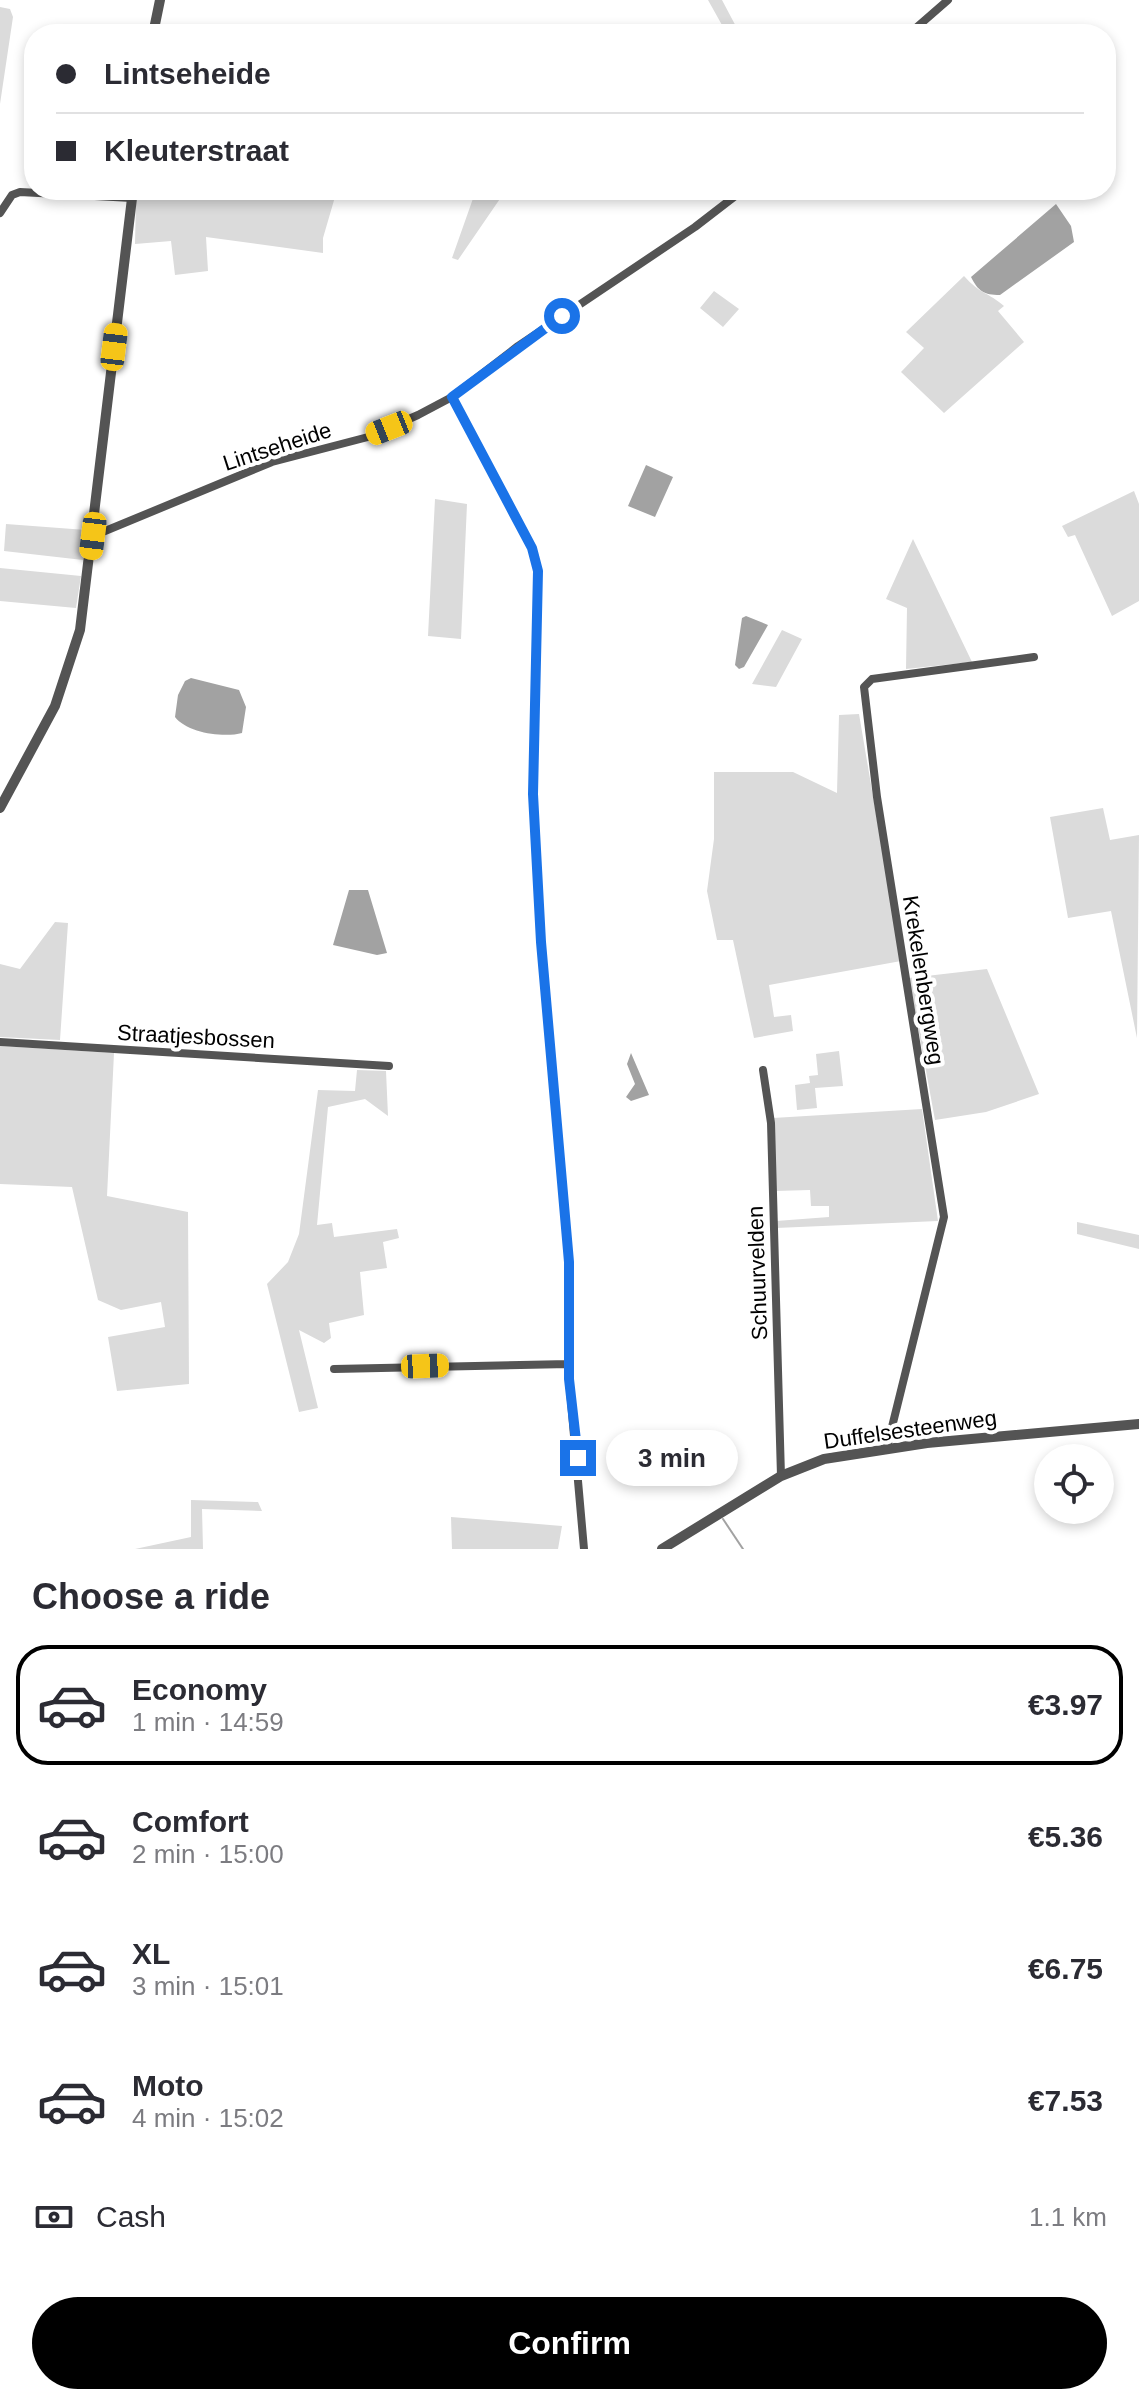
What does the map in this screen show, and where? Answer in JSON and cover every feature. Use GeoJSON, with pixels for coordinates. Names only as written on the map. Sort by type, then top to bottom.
{"type":"FeatureCollection","features":[{"type":"Feature","properties":{"kind":"street"},"geometry":{"type":"LineString","coordinates":[[155,24],[160,0]]}},
{"type":"Feature","properties":{"kind":"street"},"geometry":{"type":"LineString","coordinates":[[920,24],[948,0]]}},
{"type":"Feature","properties":{"kind":"street"},"geometry":{"type":"LineString","coordinates":[[0,213],[12,195],[24,192]]}},
{"type":"Feature","properties":{"kind":"street"},"geometry":{"type":"LineString","coordinates":[[0,808],[55,706],[71,664],[83,615],[132,200]]}},
{"type":"Feature","properties":{"kind":"street","name":"Lintseheide"},"geometry":{"type":"LineString","coordinates":[[93,536],[272,462],[368,437],[452,397],[518,346],[730,200]]}},
{"type":"Feature","properties":{"kind":"street"},"geometry":{"type":"LineString","coordinates":[[452,397],[532,548],[538,571],[533,794],[541,942],[569,1262],[569,1364],[584,1549]]}},
{"type":"Feature","properties":{"kind":"street","name":"Krekelenbergweg"},"geometry":{"type":"LineString","coordinates":[[887,1447],[944,1217],[877,797],[864,687],[872,679],[1034,657]]}},
{"type":"Feature","properties":{"kind":"street","name":"Straatjesbossen"},"geometry":{"type":"LineString","coordinates":[[0,1042],[389,1066]]}},
{"type":"Feature","properties":{"kind":"street","name":"Schuurvelden"},"geometry":{"type":"LineString","coordinates":[[763,1070],[771,1123],[781,1476]]}},
{"type":"Feature","properties":{"kind":"street"},"geometry":{"type":"LineString","coordinates":[[334,1369],[569,1364]]}},
{"type":"Feature","properties":{"kind":"street","name":"Duffelsesteenweg"},"geometry":{"type":"LineString","coordinates":[[662,1549],[781,1476],[824,1459],[887,1447],[1139,1424]]}},
{"type":"Feature","properties":{"kind":"shaded area"},"geometry":{"type":"Polygon","coordinates":[[[708,0],[722,0],[735,24],[721,24],[708,0]]]}},
{"type":"Feature","properties":{"kind":"shaded area"},"geometry":{"type":"Polygon","coordinates":[[[0,7],[10,9],[13,17],[0,104],[0,7]]]}},
{"type":"Feature","properties":{"kind":"shaded area"},"geometry":{"type":"Polygon","coordinates":[[[136,200],[334,200],[323,238],[323,253],[206,237],[208,271],[175,275],[171,241],[135,244],[136,200]]]}},
{"type":"Feature","properties":{"kind":"shaded area"},"geometry":{"type":"Polygon","coordinates":[[[472,200],[499,200],[458,260],[452,258],[472,200]]]}},
{"type":"Feature","properties":{"kind":"shaded area"},"geometry":{"type":"Polygon","coordinates":[[[1056,204],[1071,226],[1074,242],[1000,295],[979,289],[971,277],[1056,204]]]}},
{"type":"Feature","properties":{"kind":"shaded area"},"geometry":{"type":"Polygon","coordinates":[[[964,276],[1004,306],[998,311],[1024,342],[944,413],[901,372],[924,348],[906,332],[964,276]]]}},
{"type":"Feature","properties":{"kind":"shaded area"},"geometry":{"type":"Polygon","coordinates":[[[714,291],[739,309],[723,327],[700,308],[714,291]]]}},
{"type":"Feature","properties":{"kind":"shaded area"},"geometry":{"type":"Polygon","coordinates":[[[646,465],[673,477],[655,517],[628,506],[646,465]]]}},
{"type":"Feature","properties":{"kind":"shaded area"},"geometry":{"type":"Polygon","coordinates":[[[1134,491],[1139,504],[1139,601],[1112,616],[1075,535],[1068,537],[1062,526],[1134,491]]]}},
{"type":"Feature","properties":{"kind":"shaded area"},"geometry":{"type":"Polygon","coordinates":[[[435,499],[467,504],[461,639],[428,636],[435,499]]]}},
{"type":"Feature","properties":{"kind":"shaded area"},"geometry":{"type":"Polygon","coordinates":[[[6,524],[86,530],[83,560],[4,551],[6,524]]]}},
{"type":"Feature","properties":{"kind":"shaded area"},"geometry":{"type":"Polygon","coordinates":[[[913,539],[972,662],[906,669],[907,608],[886,599],[913,539]]]}},
{"type":"Feature","properties":{"kind":"shaded area"},"geometry":{"type":"Polygon","coordinates":[[[0,568],[81,576],[76,608],[0,601],[0,568]]]}},
{"type":"Feature","properties":{"kind":"shaded area"},"geometry":{"type":"Polygon","coordinates":[[[746,616],[768,625],[744,667],[739,669],[735,665],[742,618],[746,616]]]}},
{"type":"Feature","properties":{"kind":"shaded area"},"geometry":{"type":"Polygon","coordinates":[[[782,630],[802,639],[776,687],[752,684],[782,630]]]}},
{"type":"Feature","properties":{"kind":"shaded area"},"geometry":{"type":"Polygon","coordinates":[[[191,678],[239,690],[246,707],[242,733],[206,733],[188,727],[175,717],[178,695],[185,681],[191,678]]]}},
{"type":"Feature","properties":{"kind":"shaded area"},"geometry":{"type":"Polygon","coordinates":[[[859,714],[901,961],[769,985],[774,1017],[791,1015],[793,1031],[754,1038],[733,940],[717,940],[707,891],[714,839],[714,772],[793,772],[837,793],[839,715],[859,714]]]}},
{"type":"Feature","properties":{"kind":"shaded area"},"geometry":{"type":"Polygon","coordinates":[[[1103,808],[1110,840],[1139,835],[1137,1038],[1111,911],[1068,918],[1050,817],[1103,808]]]}},
{"type":"Feature","properties":{"kind":"shaded area"},"geometry":{"type":"Polygon","coordinates":[[[349,890],[368,890],[387,953],[377,955],[333,945],[349,890]]]}},
{"type":"Feature","properties":{"kind":"shaded area"},"geometry":{"type":"Polygon","coordinates":[[[55,922],[68,923],[60,1040],[0,1037],[0,964],[20,969],[55,922]]]}},
{"type":"Feature","properties":{"kind":"shaded area"},"geometry":{"type":"Polygon","coordinates":[[[987,969],[1039,1094],[986,1112],[935,1120],[909,978],[987,969]]]}},
{"type":"Feature","properties":{"kind":"shaded area"},"geometry":{"type":"Polygon","coordinates":[[[0,1046],[114,1053],[107,1196],[188,1212],[189,1384],[117,1391],[108,1337],[165,1327],[161,1302],[121,1310],[98,1300],[72,1187],[0,1184],[0,1046]]]}},
{"type":"Feature","properties":{"kind":"shaded area"},"geometry":{"type":"Polygon","coordinates":[[[839,1051],[843,1086],[815,1088],[817,1108],[797,1110],[795,1085],[810,1083],[809,1076],[818,1075],[816,1054],[839,1051]]]}},
{"type":"Feature","properties":{"kind":"shaded area"},"geometry":{"type":"Polygon","coordinates":[[[631,1053],[649,1095],[631,1101],[626,1097],[635,1084],[627,1064],[631,1053]]]}},
{"type":"Feature","properties":{"kind":"shaded area"},"geometry":{"type":"Polygon","coordinates":[[[357,1070],[386,1071],[388,1116],[365,1099],[328,1107],[317,1225],[332,1223],[334,1237],[397,1229],[399,1238],[383,1242],[387,1268],[360,1272],[364,1315],[329,1323],[331,1338],[324,1343],[299,1330],[318,1408],[299,1412],[267,1284],[288,1262],[299,1234],[318,1090],[355,1091],[357,1070]]]}},
{"type":"Feature","properties":{"kind":"shaded area"},"geometry":{"type":"Polygon","coordinates":[[[922,1109],[938,1221],[776,1228],[776,1221],[829,1217],[829,1206],[811,1206],[810,1190],[775,1191],[773,1118],[922,1109]]]}},
{"type":"Feature","properties":{"kind":"shaded area"},"geometry":{"type":"Polygon","coordinates":[[[1077,1222],[1139,1235],[1139,1249],[1077,1234],[1077,1222]]]}},
{"type":"Feature","properties":{"kind":"shaded area"},"geometry":{"type":"Polygon","coordinates":[[[191,1500],[258,1502],[262,1511],[202,1509],[203,1549],[135,1549],[191,1537],[191,1500]]]}},
{"type":"Feature","properties":{"kind":"shaded area"},"geometry":{"type":"Polygon","coordinates":[[[451,1517],[562,1526],[558,1549],[452,1549],[451,1517]]]}},
{"type":"Feature","properties":{"kind":"waterway"},"geometry":{"type":"LineString","coordinates":[[723,1519],[743,1549]]}},
{"type":"Feature","properties":{"kind":"route"},"geometry":{"type":"LineString","coordinates":[[562,316],[487,368],[452,397],[532,548],[538,571],[533,794],[541,942],[565,1197],[569,1262],[569,1379],[578,1458]]}}]}
